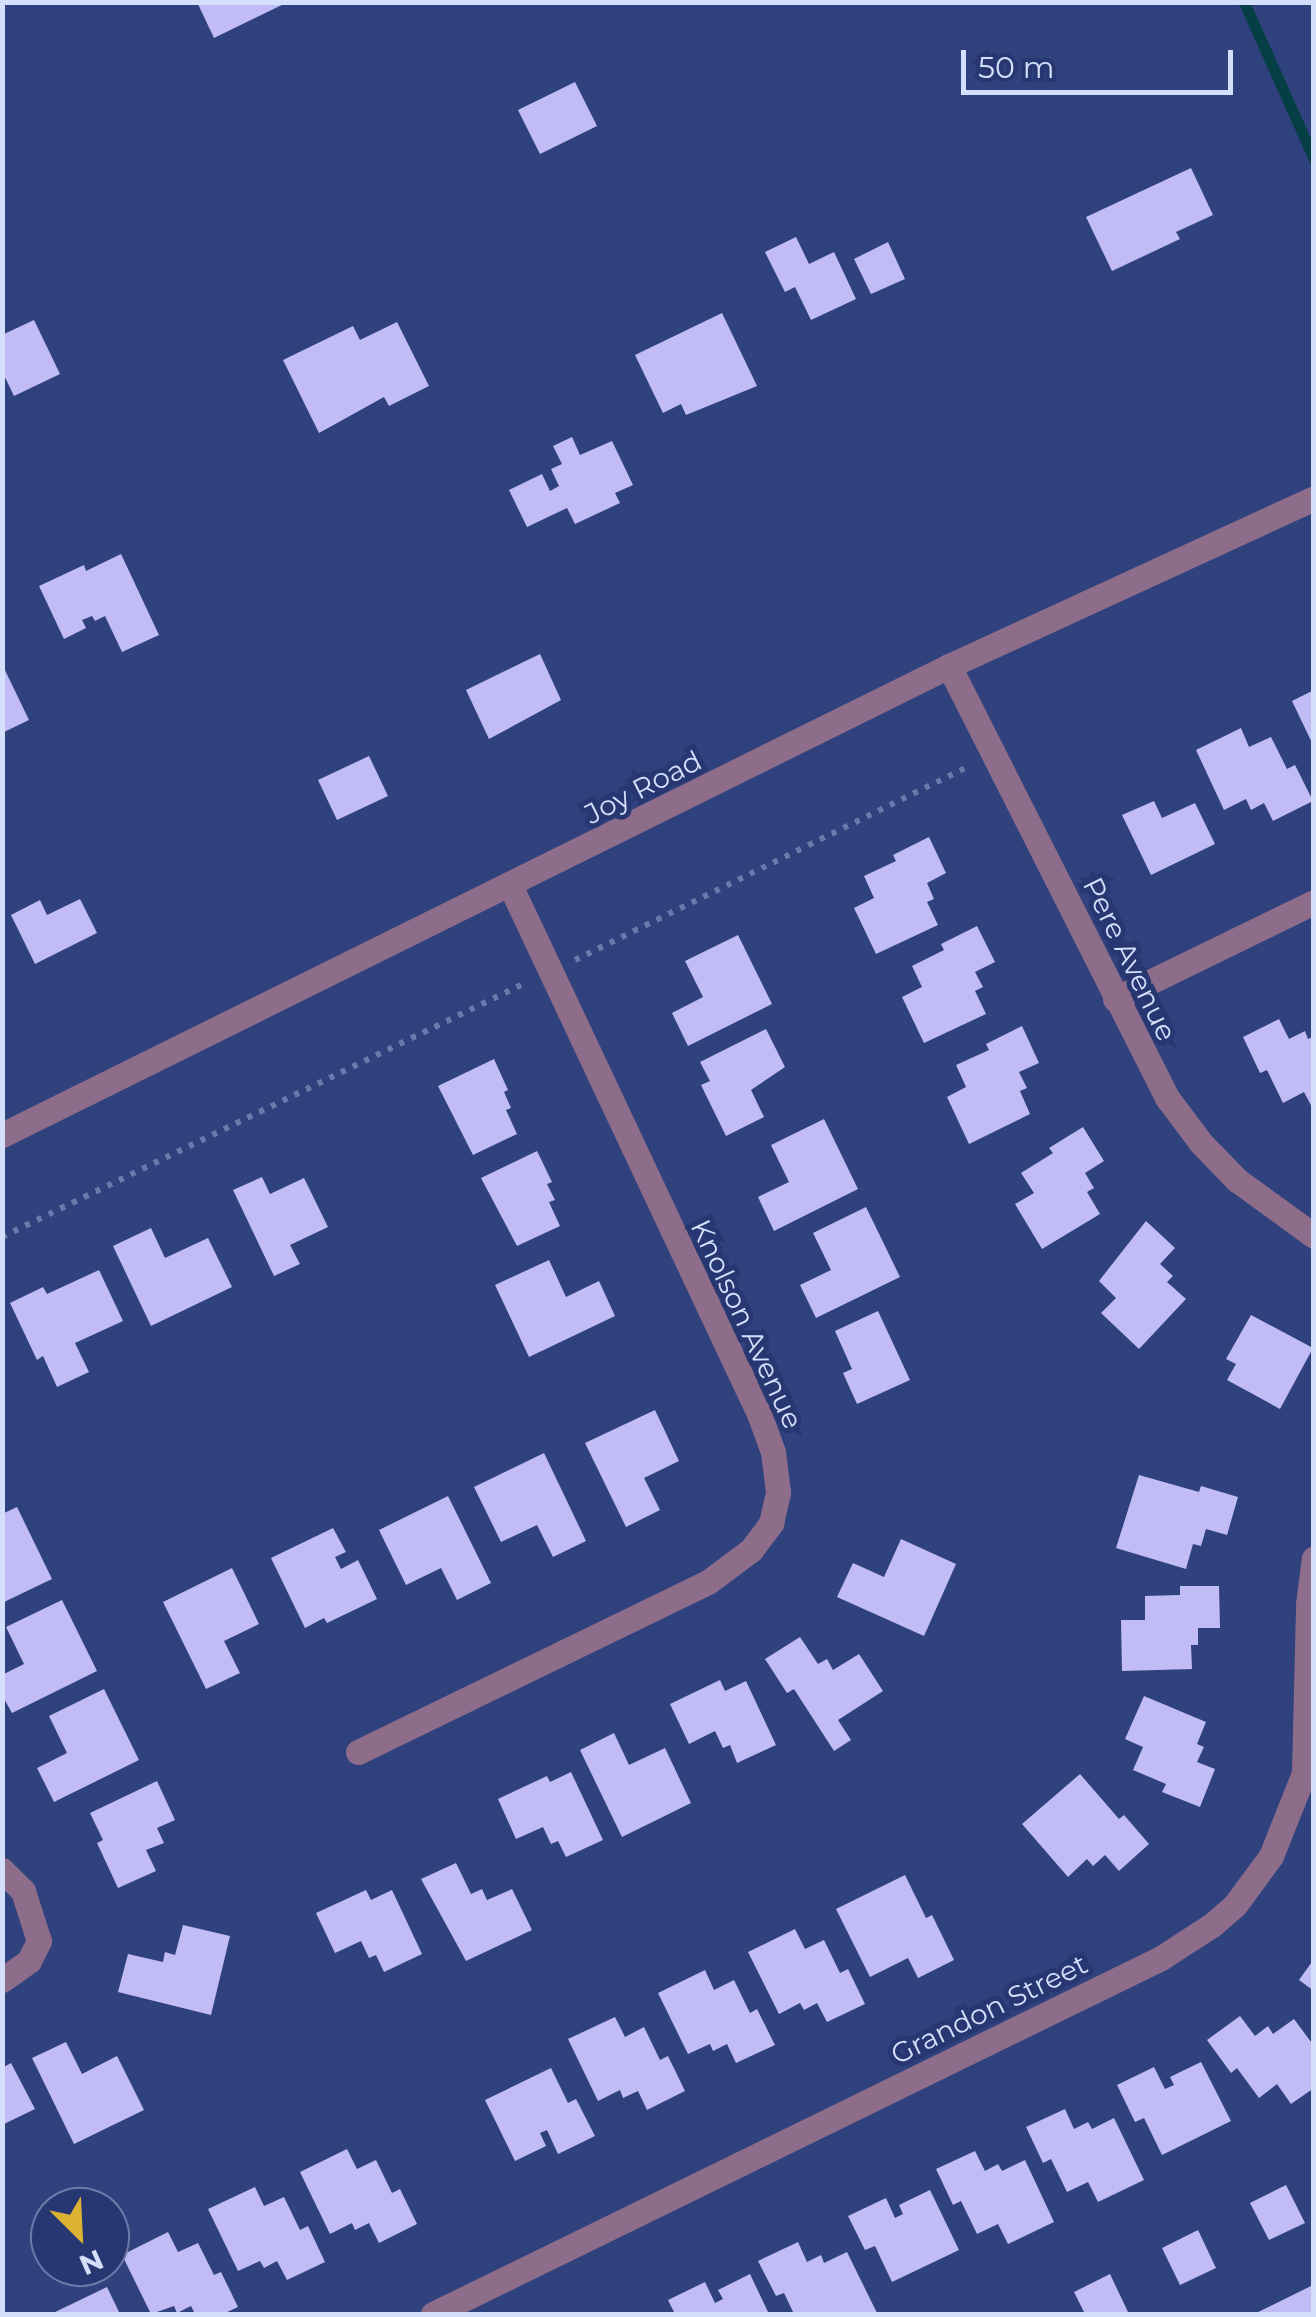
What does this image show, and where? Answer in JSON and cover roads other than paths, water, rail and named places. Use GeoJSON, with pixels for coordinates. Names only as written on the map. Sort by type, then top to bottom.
{"type":"FeatureCollection","features":[{"type":"Feature","properties":{"kind":"street","name":"Joy Road"},"geometry":{"type":"LineString","coordinates":[[2,1136],[949,666],[1314,498]]}},
{"type":"Feature","properties":{"kind":"street","name":"Pere Avenue"},"geometry":{"type":"LineString","coordinates":[[949,666],[997,754],[1115,999],[1168,1099],[1201,1144],[1237,1180],[1314,1236]]}},
{"type":"Feature","properties":{"kind":"street","name":"Knolson Avenue"},"geometry":{"type":"LineString","coordinates":[[358,1752],[708,1582],[750,1550],[771,1523],[778,1492],[773,1452],[760,1416],[510,887]]}},
{"type":"Feature","properties":{"kind":"street"},"geometry":{"type":"LineString","coordinates":[[1115,999],[1314,902]]}},
{"type":"Feature","properties":{"kind":"street","name":"Grandon Street"},"geometry":{"type":"LineString","coordinates":[[433,2314],[1161,1958],[1212,1926],[1235,1905],[1271,1856],[1304,1773],[1308,1604],[1314,1558]]}},
{"type":"Feature","properties":{"kind":"street"},"geometry":{"type":"LineString","coordinates":[[2,1870],[24,1891],[39,1941],[29,1961],[2,1980]]}},
{"type":"Feature","properties":{"kind":"waterway"},"geometry":{"type":"LineString","coordinates":[[1244,2],[1314,159]]}}]}
